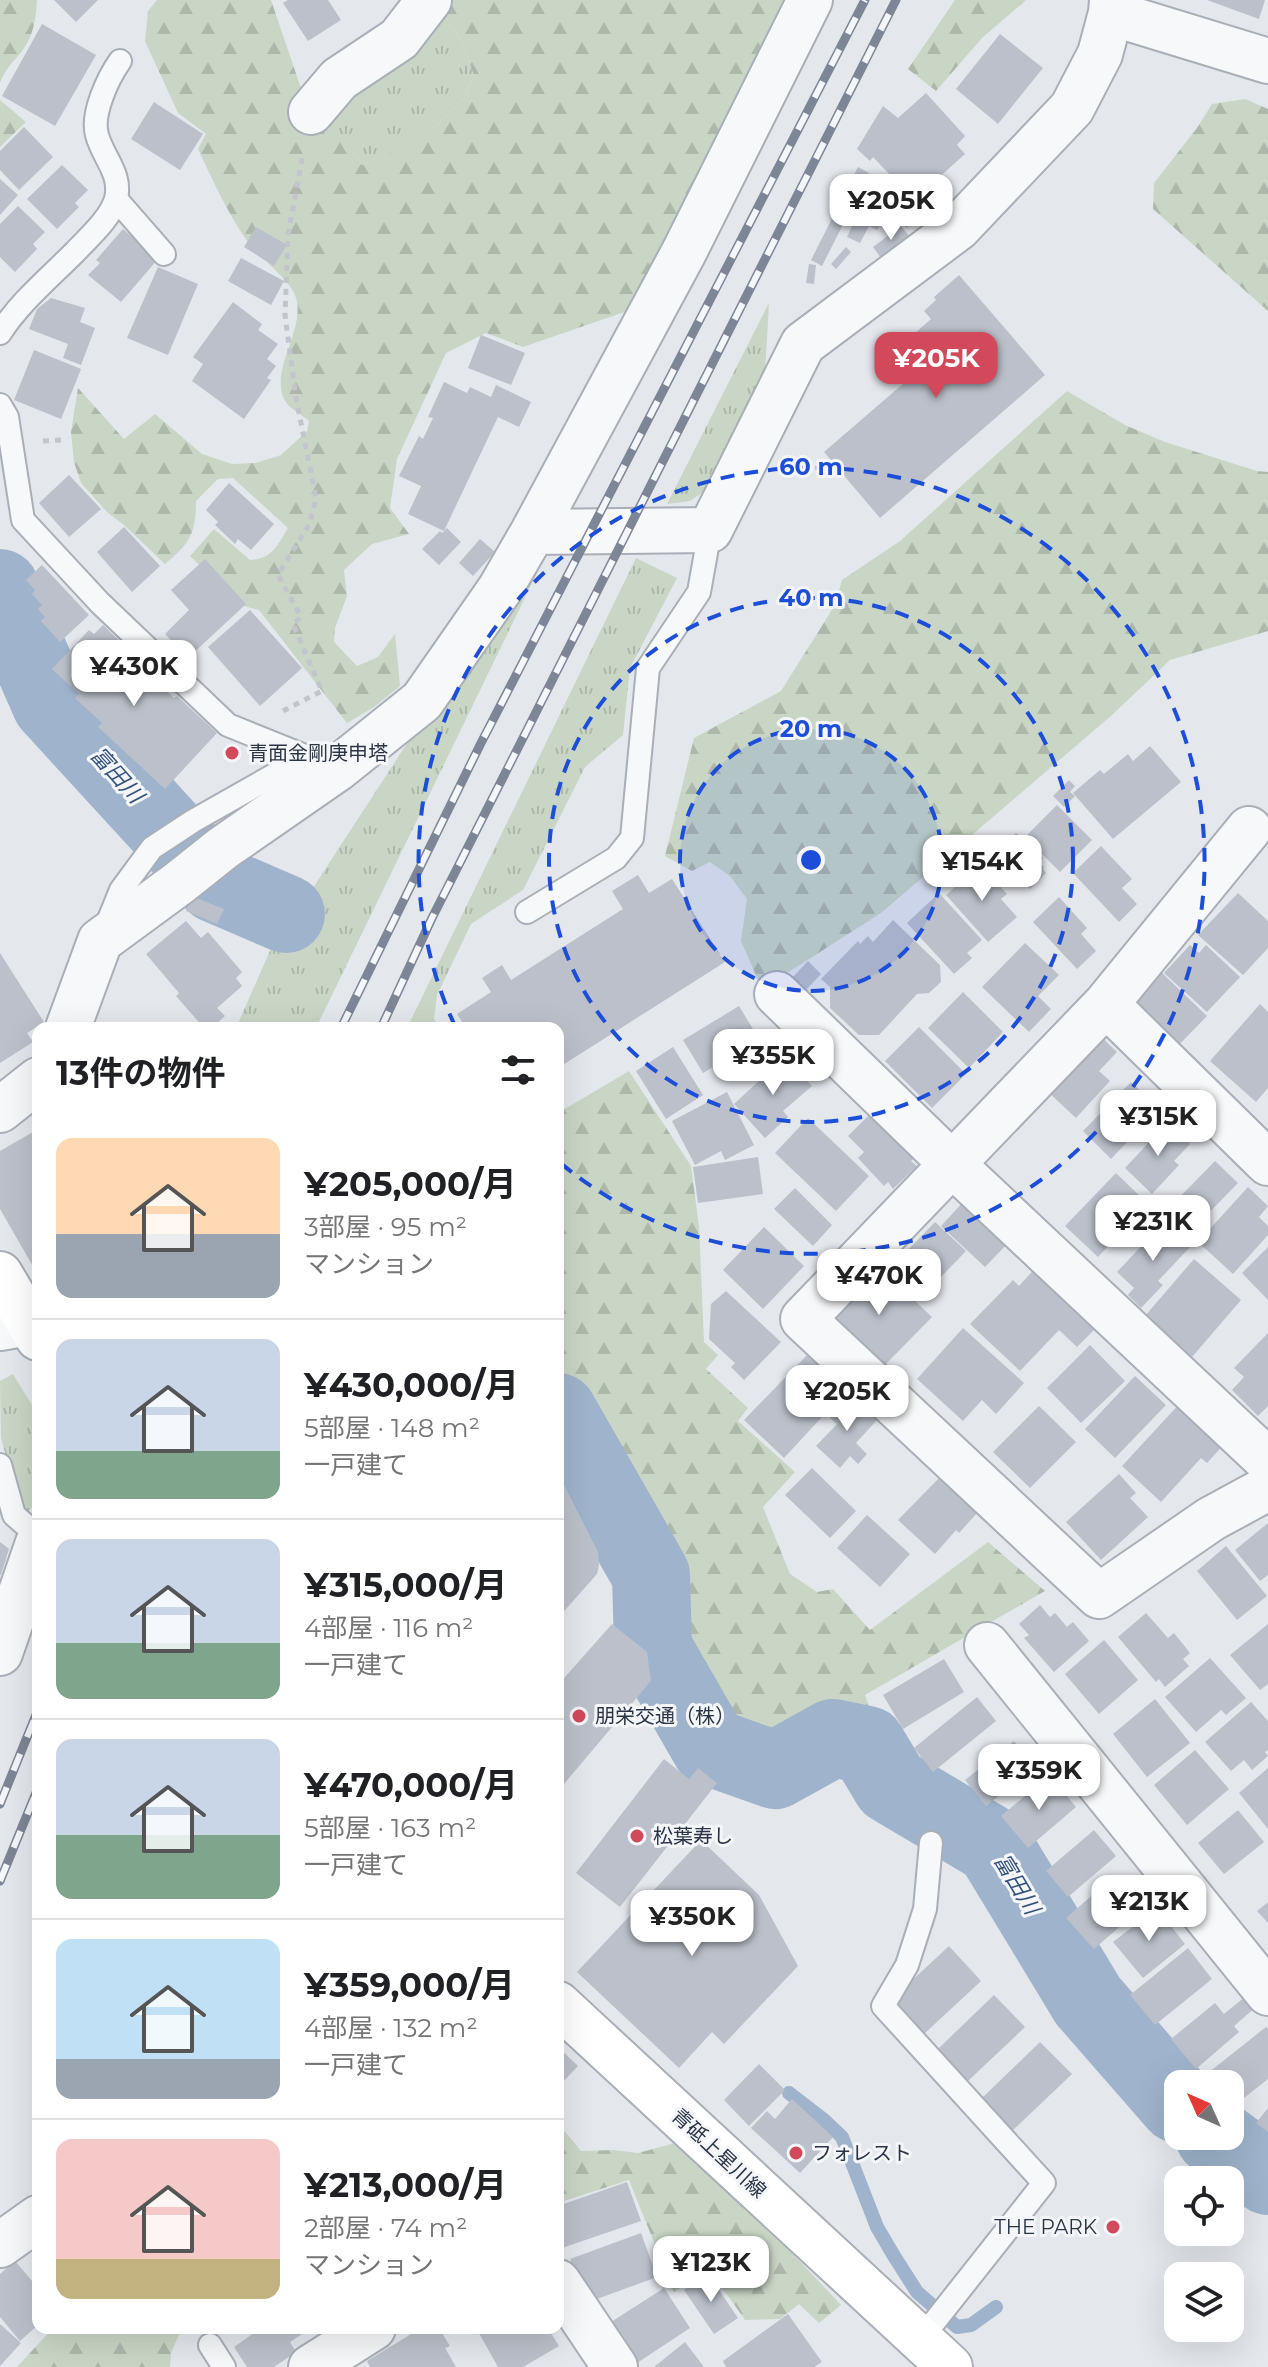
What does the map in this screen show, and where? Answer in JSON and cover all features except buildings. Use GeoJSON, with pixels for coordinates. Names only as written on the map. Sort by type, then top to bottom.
{"type":"FeatureCollection","features":[{"type":"Feature","properties":{"kind":"main road"},"geometry":{"type":"LineString","coordinates":[[0,1274],[22,1330]]}},
{"type":"Feature","properties":{"kind":"main road","name":"青砥上星川線"},"geometry":{"type":"LineString","coordinates":[[564,2010],[935,2354]]}},
{"type":"Feature","properties":{"kind":"street"},"geometry":{"type":"LineString","coordinates":[[311,112],[339,79],[399,39],[429,0]]}},
{"type":"Feature","properties":{"kind":"street"},"geometry":{"type":"LineString","coordinates":[[70,1022],[100,941],[179,883],[208,835],[422,701],[500,589],[533,532],[684,252],[810,0]]}},
{"type":"Feature","properties":{"kind":"street"},"geometry":{"type":"LineString","coordinates":[[533,532],[710,530],[803,344],[958,228],[1072,108],[1100,54],[1111,6],[1268,61]]}},
{"type":"Feature","properties":{"kind":"street"},"geometry":{"type":"LineString","coordinates":[[1249,829],[1106,1004],[803,1319],[1099,1596],[1211,1519],[1268,1488]]}},
{"type":"Feature","properties":{"kind":"street"},"geometry":{"type":"LineString","coordinates":[[777,994],[952,1164],[1268,1461]]}},
{"type":"Feature","properties":{"kind":"street"},"geometry":{"type":"LineString","coordinates":[[1106,1004],[1265,1152]]}},
{"type":"Feature","properties":{"kind":"street"},"geometry":{"type":"LineString","coordinates":[[0,1110],[32,1085]]}},
{"type":"Feature","properties":{"kind":"street"},"geometry":{"type":"LineString","coordinates":[[0,1653],[32,1560]]}},
{"type":"Feature","properties":{"kind":"street"},"geometry":{"type":"LineString","coordinates":[[987,1645],[1268,1993]]}},
{"type":"Feature","properties":{"kind":"street"},"geometry":{"type":"LineString","coordinates":[[0,2245],[32,2222]]}},
{"type":"Feature","properties":{"kind":"street"},"geometry":{"type":"LineString","coordinates":[[564,2291],[615,2367]]}},
{"type":"Feature","properties":{"kind":"street"},"geometry":{"type":"LineString","coordinates":[[311,2367],[363,2334]]}},
{"type":"Feature","properties":{"kind":"lane"},"geometry":{"type":"LineString","coordinates":[[0,333],[12,314],[99,227],[116,199],[117,177],[96,134],[108,78],[120,61]]}},
{"type":"Feature","properties":{"kind":"lane"},"geometry":{"type":"LineString","coordinates":[[116,199],[164,254]]}},
{"type":"Feature","properties":{"kind":"lane"},"geometry":{"type":"LineString","coordinates":[[0,405],[10,430],[23,520],[100,603],[228,725],[322,763]]}},
{"type":"Feature","properties":{"kind":"lane"},"geometry":{"type":"LineString","coordinates":[[527,912],[616,858],[632,838],[648,668],[699,592],[710,530]]}},
{"type":"Feature","properties":{"kind":"lane"},"geometry":{"type":"LineString","coordinates":[[100,941],[121,890],[152,848],[208,835]]}},
{"type":"Feature","properties":{"kind":"lane"},"geometry":{"type":"LineString","coordinates":[[0,1465],[14,1515],[32,1531]]}},
{"type":"Feature","properties":{"kind":"lane"},"geometry":{"type":"LineString","coordinates":[[931,1843],[925,1909],[907,1965],[883,2006],[1044,2183],[935,2354]]}},
{"type":"Feature","properties":{"kind":"lane"},"geometry":{"type":"LineString","coordinates":[[210,2345],[224,2367]]}},
{"type":"Feature","properties":{"kind":"path"},"geometry":{"type":"LineString","coordinates":[[243,732],[322,691],[293,624],[301,617],[278,575],[310,523],[316,498],[296,398],[285,315],[288,235],[311,112]]}},
{"type":"Feature","properties":{"kind":"green space"},"geometry":{"type":"Polygon","coordinates":[[[0,0],[37,0],[29,39],[0,83],[0,0]]]}},
{"type":"Feature","properties":{"kind":"green space"},"geometry":{"type":"Polygon","coordinates":[[[157,0],[271,0],[306,103],[349,146],[362,165],[398,150],[435,127],[464,98],[474,76],[463,43],[442,12],[447,0],[795,0],[636,308],[523,347],[486,333],[446,353],[397,459],[390,508],[409,534],[372,544],[344,570],[347,596],[335,628],[334,642],[357,666],[378,657],[395,634],[400,686],[347,723],[259,610],[240,605],[190,556],[214,529],[250,560],[264,557],[273,550],[288,528],[233,478],[218,479],[196,501],[195,522],[190,537],[165,564],[108,513],[81,483],[74,462],[71,432],[78,388],[124,439],[155,414],[202,454],[232,464],[256,463],[281,455],[307,431],[309,421],[289,406],[282,394],[283,366],[297,320],[298,306],[294,293],[248,242],[227,209],[198,149],[206,134],[178,113],[145,41],[148,11],[157,0]]]}},
{"type":"Feature","properties":{"kind":"green space"},"geometry":{"type":"Polygon","coordinates":[[[955,0],[1026,0],[982,38],[936,91],[908,69],[955,0]]]}},
{"type":"Feature","properties":{"kind":"green space"},"geometry":{"type":"Polygon","coordinates":[[[442,12],[463,43],[474,76],[464,98],[435,127],[398,151],[362,165],[349,146],[323,122],[442,12]]]}},
{"type":"Feature","properties":{"kind":"green space"},"geometry":{"type":"Polygon","coordinates":[[[1245,99],[1268,109],[1268,311],[1153,209],[1154,183],[1212,104],[1245,99]]]}},
{"type":"Feature","properties":{"kind":"green space"},"geometry":{"type":"Polygon","coordinates":[[[0,100],[26,122],[0,147],[0,100]]]}},
{"type":"Feature","properties":{"kind":"green space"},"geometry":{"type":"Polygon","coordinates":[[[769,303],[765,372],[706,490],[690,501],[667,504],[769,303]]]}},
{"type":"Feature","properties":{"kind":"green space"},"geometry":{"type":"Polygon","coordinates":[[[1067,391],[1125,425],[1165,442],[1268,472],[1268,631],[1170,660],[1112,715],[881,913],[762,989],[741,941],[747,899],[730,876],[710,862],[692,871],[665,856],[694,738],[781,691],[835,605],[842,580],[900,541],[1067,391]]]}},
{"type":"Feature","properties":{"kind":"green space"},"geometry":{"type":"Polygon","coordinates":[[[636,558],[677,578],[630,668],[623,735],[585,767],[523,890],[471,924],[437,995],[436,1022],[410,1022],[636,558]]]}},
{"type":"Feature","properties":{"kind":"green space"},"geometry":{"type":"Polygon","coordinates":[[[537,573],[319,1022],[239,1022],[280,928],[309,894],[415,731],[537,573]]]}},
{"type":"Feature","properties":{"kind":"green space"},"geometry":{"type":"Polygon","coordinates":[[[629,1071],[691,1166],[699,1226],[704,1342],[718,1355],[706,1369],[748,1408],[738,1421],[795,1472],[763,1507],[790,1574],[817,1592],[833,1589],[870,1630],[988,1542],[1045,1591],[865,1695],[878,1736],[841,1729],[771,1757],[721,1740],[662,1648],[657,1574],[564,1406],[564,1109],[629,1071]]]}},
{"type":"Feature","properties":{"kind":"green space"},"geometry":{"type":"Polygon","coordinates":[[[13,1374],[32,1405],[32,1507],[27,1512],[16,1492],[1,1438],[0,1381],[13,1374]]]}},
{"type":"Feature","properties":{"kind":"green space"},"geometry":{"type":"Polygon","coordinates":[[[564,2130],[581,2151],[638,2153],[686,2140],[841,2305],[819,2323],[799,2304],[780,2319],[745,2320],[709,2269],[674,2292],[629,2180],[564,2201],[564,2130]]]}},
{"type":"Feature","properties":{"kind":"green space"},"geometry":{"type":"Polygon","coordinates":[[[47,2334],[179,2334],[171,2353],[170,2367],[17,2367],[47,2334]]]}},
{"type":"Feature","properties":{"kind":"waterway","name":"富田川"},"geometry":{"type":"LineString","coordinates":[[0,588],[51,704],[216,884],[286,914]]}},
{"type":"Feature","properties":{"kind":"waterway","name":"富田川"},"geometry":{"type":"LineString","coordinates":[[564,1423],[651,1575],[653,1648],[710,1747],[775,1770],[833,1738],[867,1745],[891,1785],[994,1846],[1088,2001],[1164,2088]]}},
{"type":"Feature","properties":{"kind":"waterway"},"geometry":{"type":"LineString","coordinates":[[789,2093],[842,2137],[877,2227],[917,2292],[957,2327],[971,2325],[996,2307]]}},
{"type":"Feature","properties":{"kind":"waterway","name":"富田川"},"geometry":{"type":"LineString","coordinates":[[1233,2150],[1268,2176]]}},
{"type":"Feature","properties":{"kind":"railway"},"geometry":{"type":"LineString","coordinates":[[344,1022],[481,743],[865,0]]}},
{"type":"Feature","properties":{"kind":"railway"},"geometry":{"type":"LineString","coordinates":[[384,1022],[432,918],[896,0]]}},
{"type":"Feature","properties":{"kind":"railway"},"geometry":{"type":"LineString","coordinates":[[0,1804],[32,1725]]}},
{"type":"Feature","properties":{"kind":"railway"},"geometry":{"type":"LineString","coordinates":[[0,1881],[32,1803]]}},
{"type":"Feature","properties":{"kind":"place","name":"青面金剛庚申塔"},"geometry":{"type":"Point","coordinates":[232,753]}},
{"type":"Feature","properties":{"kind":"place","name":"朋栄交通（株）"},"geometry":{"type":"Point","coordinates":[579,1716]}},
{"type":"Feature","properties":{"kind":"place","name":"松葉寿し"},"geometry":{"type":"Point","coordinates":[637,1836]}},
{"type":"Feature","properties":{"kind":"place","name":"フォレスト"},"geometry":{"type":"Point","coordinates":[796,2153]}},
{"type":"Feature","properties":{"kind":"place","name":"THE PARK"},"geometry":{"type":"Point","coordinates":[1113,2227]}}]}
